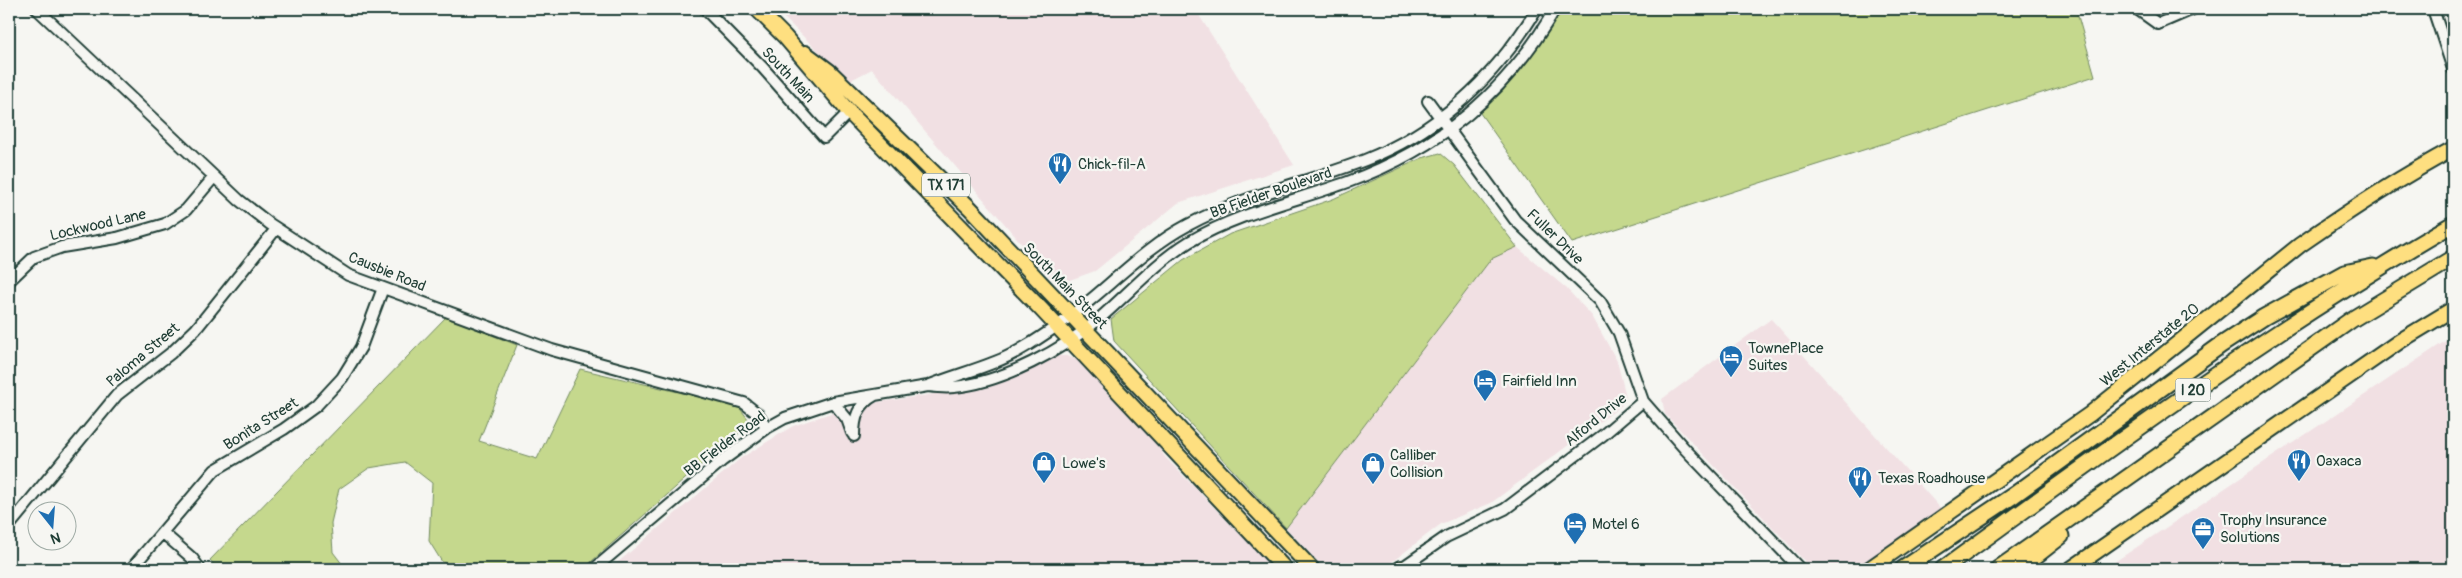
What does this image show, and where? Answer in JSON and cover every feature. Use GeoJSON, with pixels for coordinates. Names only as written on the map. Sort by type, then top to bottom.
{"type":"FeatureCollection","features":[{"type":"Feature","properties":{"kind":"highway","name":"I 20"},"geometry":{"type":"LineString","coordinates":[[1943,569],[2215,374],[2382,265],[2453,224]]}},
{"type":"Feature","properties":{"kind":"highway","name":"I 20"},"geometry":{"type":"LineString","coordinates":[[1998,569],[2351,320],[2453,258]]}},
{"type":"Feature","properties":{"kind":"highway"},"geometry":{"type":"LineString","coordinates":[[1903,569],[2014,495],[2221,345],[2264,317],[2344,273],[2382,265]]}},
{"type":"Feature","properties":{"kind":"highway"},"geometry":{"type":"LineString","coordinates":[[2020,569],[2108,502],[2120,482]]}},
{"type":"Feature","properties":{"kind":"main road","name":"South Main Street"},"geometry":{"type":"LineString","coordinates":[[757,9],[785,37],[849,112],[1057,326],[1285,569]]}},
{"type":"Feature","properties":{"kind":"main road","name":"South Main Street"},"geometry":{"type":"LineString","coordinates":[[785,37],[829,71],[970,208],[1312,569]]}},
{"type":"Feature","properties":{"kind":"main road","name":"West Interstate 20"},"geometry":{"type":"LineString","coordinates":[[1869,569],[2090,414],[2320,231],[2369,197],[2453,149]]}},
{"type":"Feature","properties":{"kind":"main road"},"geometry":{"type":"LineString","coordinates":[[2074,568],[2400,341],[2453,309]]}},
{"type":"Feature","properties":{"kind":"street","name":"Causbie Road"},"geometry":{"type":"LineString","coordinates":[[37,9],[214,177],[276,229],[348,275],[552,350],[744,403],[754,410],[767,428]]}},
{"type":"Feature","properties":{"kind":"street","name":"South Main"},"geometry":{"type":"LineString","coordinates":[[705,9],[763,68],[824,136],[849,112]]}},
{"type":"Feature","properties":{"kind":"street","name":"BB Fielder Boulevard"},"geometry":{"type":"LineString","coordinates":[[928,386],[996,362],[1057,326],[1160,243],[1187,226],[1239,201],[1385,152],[1441,118],[1473,91],[1501,61],[1537,9]]}},
{"type":"Feature","properties":{"kind":"street","name":"BB Fielder Boulevard"},"geometry":{"type":"LineString","coordinates":[[928,386],[953,387],[982,382],[1012,371],[1084,330],[1099,319],[1169,255],[1210,230],[1243,216],[1368,174],[1418,150],[1449,131],[1482,104],[1541,33],[1555,9]]}},
{"type":"Feature","properties":{"kind":"street"},"geometry":{"type":"LineString","coordinates":[[2137,9],[2158,24],[2193,9]]}},
{"type":"Feature","properties":{"kind":"street"},"geometry":{"type":"LineString","coordinates":[[2432,9],[2453,69]]}},
{"type":"Feature","properties":{"kind":"street","name":"Fuller Drive"},"geometry":{"type":"LineString","coordinates":[[1428,101],[1515,220],[1600,301],[1619,333],[1643,401]]}},
{"type":"Feature","properties":{"kind":"street","name":"Lockwood Lane"},"geometry":{"type":"LineString","coordinates":[[9,281],[34,257],[62,247],[117,238],[165,224],[186,210],[214,177]]}},
{"type":"Feature","properties":{"kind":"street","name":"Paloma Street"},"geometry":{"type":"LineString","coordinates":[[9,526],[117,395],[171,353],[196,329],[276,229]]}},
{"type":"Feature","properties":{"kind":"street","name":"Bonita Street"},"geometry":{"type":"LineString","coordinates":[[131,569],[215,470],[284,429],[316,406],[342,378],[361,347],[383,288]]}},
{"type":"Feature","properties":{"kind":"street","name":"BB Fielder Road"},"geometry":{"type":"LineString","coordinates":[[594,569],[723,460],[767,428],[785,418],[832,402],[928,386]]}},
{"type":"Feature","properties":{"kind":"street"},"geometry":{"type":"LineString","coordinates":[[832,402],[847,419],[854,436],[856,417],[863,403],[884,392]]}},
{"type":"Feature","properties":{"kind":"street","name":"Alford Drive"},"geometry":{"type":"LineString","coordinates":[[1401,569],[1446,537],[1504,509],[1603,436],[1643,401],[1684,448],[1800,569]]}},
{"type":"Feature","properties":{"kind":"street"},"geometry":{"type":"LineString","coordinates":[[163,533],[192,558],[200,569]]}},
{"type":"Feature","properties":{"kind":"shaded area"},"geometry":{"type":"Polygon","coordinates":[[[775,9],[1195,9],[1294,165],[1178,203],[1095,271],[1064,282],[1051,278],[872,69],[849,81],[775,9]]]}},
{"type":"Feature","properties":{"kind":"shaded area"},"geometry":{"type":"Polygon","coordinates":[[[1517,247],[1566,288],[1592,316],[1617,361],[1626,397],[1621,406],[1491,503],[1441,524],[1384,568],[1325,569],[1286,528],[1491,259],[1517,247]]]}},
{"type":"Feature","properties":{"kind":"shaded area"},"geometry":{"type":"Polygon","coordinates":[[[1771,319],[1943,511],[1861,569],[1812,569],[1665,414],[1662,399],[1771,319]]]}},
{"type":"Feature","properties":{"kind":"shaded area"},"geometry":{"type":"Polygon","coordinates":[[[2453,336],[2453,569],[2104,569],[2453,336]]]}},
{"type":"Feature","properties":{"kind":"shaded area"},"geometry":{"type":"Polygon","coordinates":[[[1056,356],[1067,356],[1078,360],[1087,368],[1147,430],[1165,457],[1274,569],[610,569],[741,458],[793,426],[828,414],[872,403],[977,388],[1056,356]]]}},
{"type":"Feature","properties":{"kind":"green space"},"geometry":{"type":"Polygon","coordinates":[[[1560,9],[2076,9],[2095,76],[1572,243],[1480,113],[1524,64],[1560,9]]]}},
{"type":"Feature","properties":{"kind":"green space"},"geometry":{"type":"Polygon","coordinates":[[[1440,153],[1454,165],[1517,247],[1491,259],[1286,528],[1114,341],[1111,319],[1183,260],[1230,234],[1333,199],[1422,158],[1440,153]]]}},
{"type":"Feature","properties":{"kind":"green space"},"geometry":{"type":"Polygon","coordinates":[[[446,317],[517,345],[479,441],[537,459],[580,369],[738,406],[752,424],[726,443],[583,569],[465,569],[442,562],[429,541],[432,483],[405,462],[369,468],[339,489],[331,523],[333,552],[346,569],[218,569],[210,560],[446,317]]]}},
{"type":"Feature","properties":{"kind":"place","name":"Chick-fil-A"},"geometry":{"type":"Point","coordinates":[1060,185]}},
{"type":"Feature","properties":{"kind":"place","name":"TownePlace Suites"},"geometry":{"type":"Point","coordinates":[1731,378]}},
{"type":"Feature","properties":{"kind":"place","name":"Fairfield Inn"},"geometry":{"type":"Point","coordinates":[1485,402]}},
{"type":"Feature","properties":{"kind":"place","name":"Oaxaca"},"geometry":{"type":"Point","coordinates":[2299,482]}},
{"type":"Feature","properties":{"kind":"place","name":"Lowe's"},"geometry":{"type":"Point","coordinates":[1044,484]}},
{"type":"Feature","properties":{"kind":"place","name":"Calliber Collision"},"geometry":{"type":"Point","coordinates":[1373,485]}},
{"type":"Feature","properties":{"kind":"place","name":"Texas Roadhouse"},"geometry":{"type":"Point","coordinates":[1860,499]}},
{"type":"Feature","properties":{"kind":"place","name":"Motel 6"},"geometry":{"type":"Point","coordinates":[1575,545]}},
{"type":"Feature","properties":{"kind":"place","name":"Trophy Insurance Solutions"},"geometry":{"type":"Point","coordinates":[2203,550]}}]}
